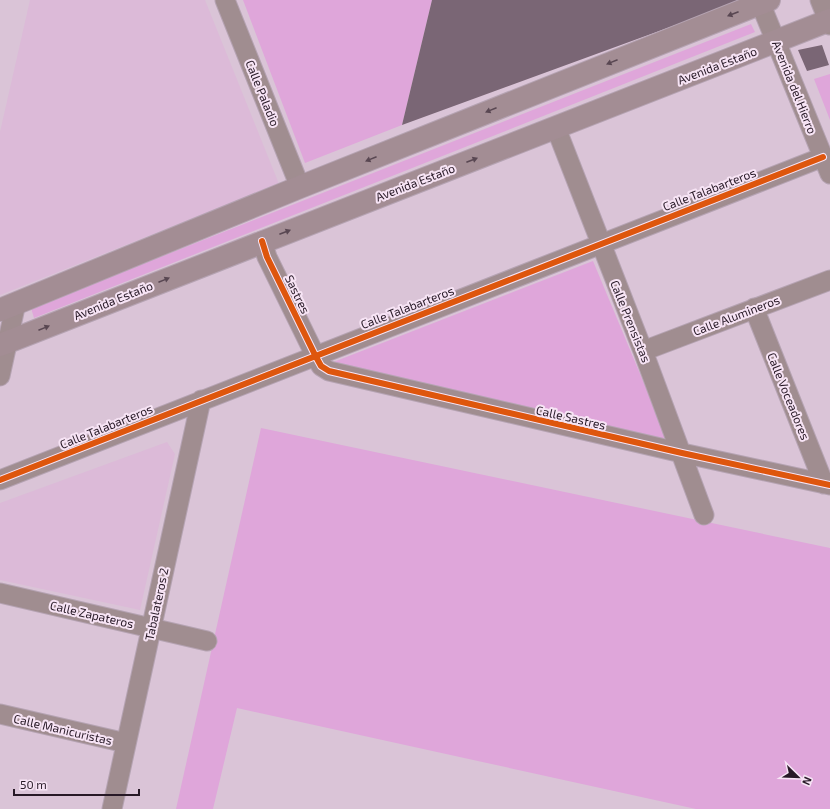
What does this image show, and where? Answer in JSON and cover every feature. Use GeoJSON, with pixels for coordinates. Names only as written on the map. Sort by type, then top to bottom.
{"type":"FeatureCollection","features":[{"type":"Feature","properties":{"kind":"main road"},"geometry":{"type":"LineString","coordinates":[[8,306],[763,1]]}},
{"type":"Feature","properties":{"kind":"main road","name":"Avenida Estaño"},"geometry":{"type":"LineString","coordinates":[[4,344],[262,241],[829,22]]}},
{"type":"Feature","properties":{"kind":"street","name":"Calle Paladio"},"geometry":{"type":"LineString","coordinates":[[225,0],[300,187]]}},
{"type":"Feature","properties":{"kind":"street"},"geometry":{"type":"LineString","coordinates":[[820,0],[829,22]]}},
{"type":"Feature","properties":{"kind":"street","name":"Avenida del Hierro"},"geometry":{"type":"LineString","coordinates":[[763,1],[777,41],[827,166]]}},
{"type":"Feature","properties":{"kind":"street","name":"Calle Prensistas"},"geometry":{"type":"LineString","coordinates":[[556,128],[643,351],[704,515]]}},
{"type":"Feature","properties":{"kind":"street","name":"Calle Talabarteros"},"geometry":{"type":"LineString","coordinates":[[0,480],[600,243],[827,166]]}},
{"type":"Feature","properties":{"kind":"street","name":"Sastres"},"geometry":{"type":"LineString","coordinates":[[262,241],[267,257],[315,355]]}},
{"type":"Feature","properties":{"kind":"street","name":"Calle Alumineros"},"geometry":{"type":"LineString","coordinates":[[643,351],[830,280]]}},
{"type":"Feature","properties":{"kind":"street"},"geometry":{"type":"LineString","coordinates":[[0,376],[8,306]]}},
{"type":"Feature","properties":{"kind":"street","name":"Calle Voceadores"},"geometry":{"type":"LineString","coordinates":[[754,308],[827,485]]}},
{"type":"Feature","properties":{"kind":"street","name":"Calle Sastres"},"geometry":{"type":"LineString","coordinates":[[315,355],[321,366],[329,371],[343,376],[682,454],[827,485]]}},
{"type":"Feature","properties":{"kind":"street","name":"Tabalateros 2"},"geometry":{"type":"LineString","coordinates":[[112,809],[201,400]]}},
{"type":"Feature","properties":{"kind":"street","name":"Calle Zapateros"},"geometry":{"type":"LineString","coordinates":[[0,594],[207,641]]}},
{"type":"Feature","properties":{"kind":"street","name":"Calle Manicuristas"},"geometry":{"type":"LineString","coordinates":[[0,714],[126,743]]}},
{"type":"Feature","properties":{"kind":"shaded area"},"geometry":{"type":"Polygon","coordinates":[[[30,0],[205,0],[279,184],[0,295],[0,132],[30,0]]]}},
{"type":"Feature","properties":{"kind":"shaded area"},"geometry":{"type":"Polygon","coordinates":[[[243,0],[432,0],[402,125],[305,163],[243,0]]]}},
{"type":"Feature","properties":{"kind":"shaded area"},"geometry":{"type":"Polygon","coordinates":[[[751,24],[755,32],[34,318],[31,308],[751,24]]]}},
{"type":"Feature","properties":{"kind":"shaded area"},"geometry":{"type":"Polygon","coordinates":[[[830,74],[830,120],[814,79],[830,74]]]}},
{"type":"Feature","properties":{"kind":"shaded area"},"geometry":{"type":"Polygon","coordinates":[[[593,261],[668,441],[331,363],[593,261]]]}},
{"type":"Feature","properties":{"kind":"shaded area"},"geometry":{"type":"Polygon","coordinates":[[[261,428],[830,548],[830,809],[696,809],[237,708],[213,809],[176,809],[261,428]]]}},
{"type":"Feature","properties":{"kind":"shaded area"},"geometry":{"type":"Polygon","coordinates":[[[167,442],[175,454],[140,610],[0,580],[0,503],[167,442]]]}},
{"type":"Feature","properties":{"kind":"building"},"geometry":{"type":"Polygon","coordinates":[[[432,0],[744,0],[402,125],[432,0]]]}},
{"type":"Feature","properties":{"kind":"building"},"geometry":{"type":"Polygon","coordinates":[[[822,45],[829,65],[807,71],[798,50],[822,45]]]}},
{"type":"Feature","properties":{"kind":"cycle path"},"geometry":{"type":"LineString","coordinates":[[0,480],[823,157]]}},
{"type":"Feature","properties":{"kind":"cycle path"},"geometry":{"type":"LineString","coordinates":[[262,241],[267,257],[315,355],[321,366],[329,371],[682,453],[830,485]]}}]}
